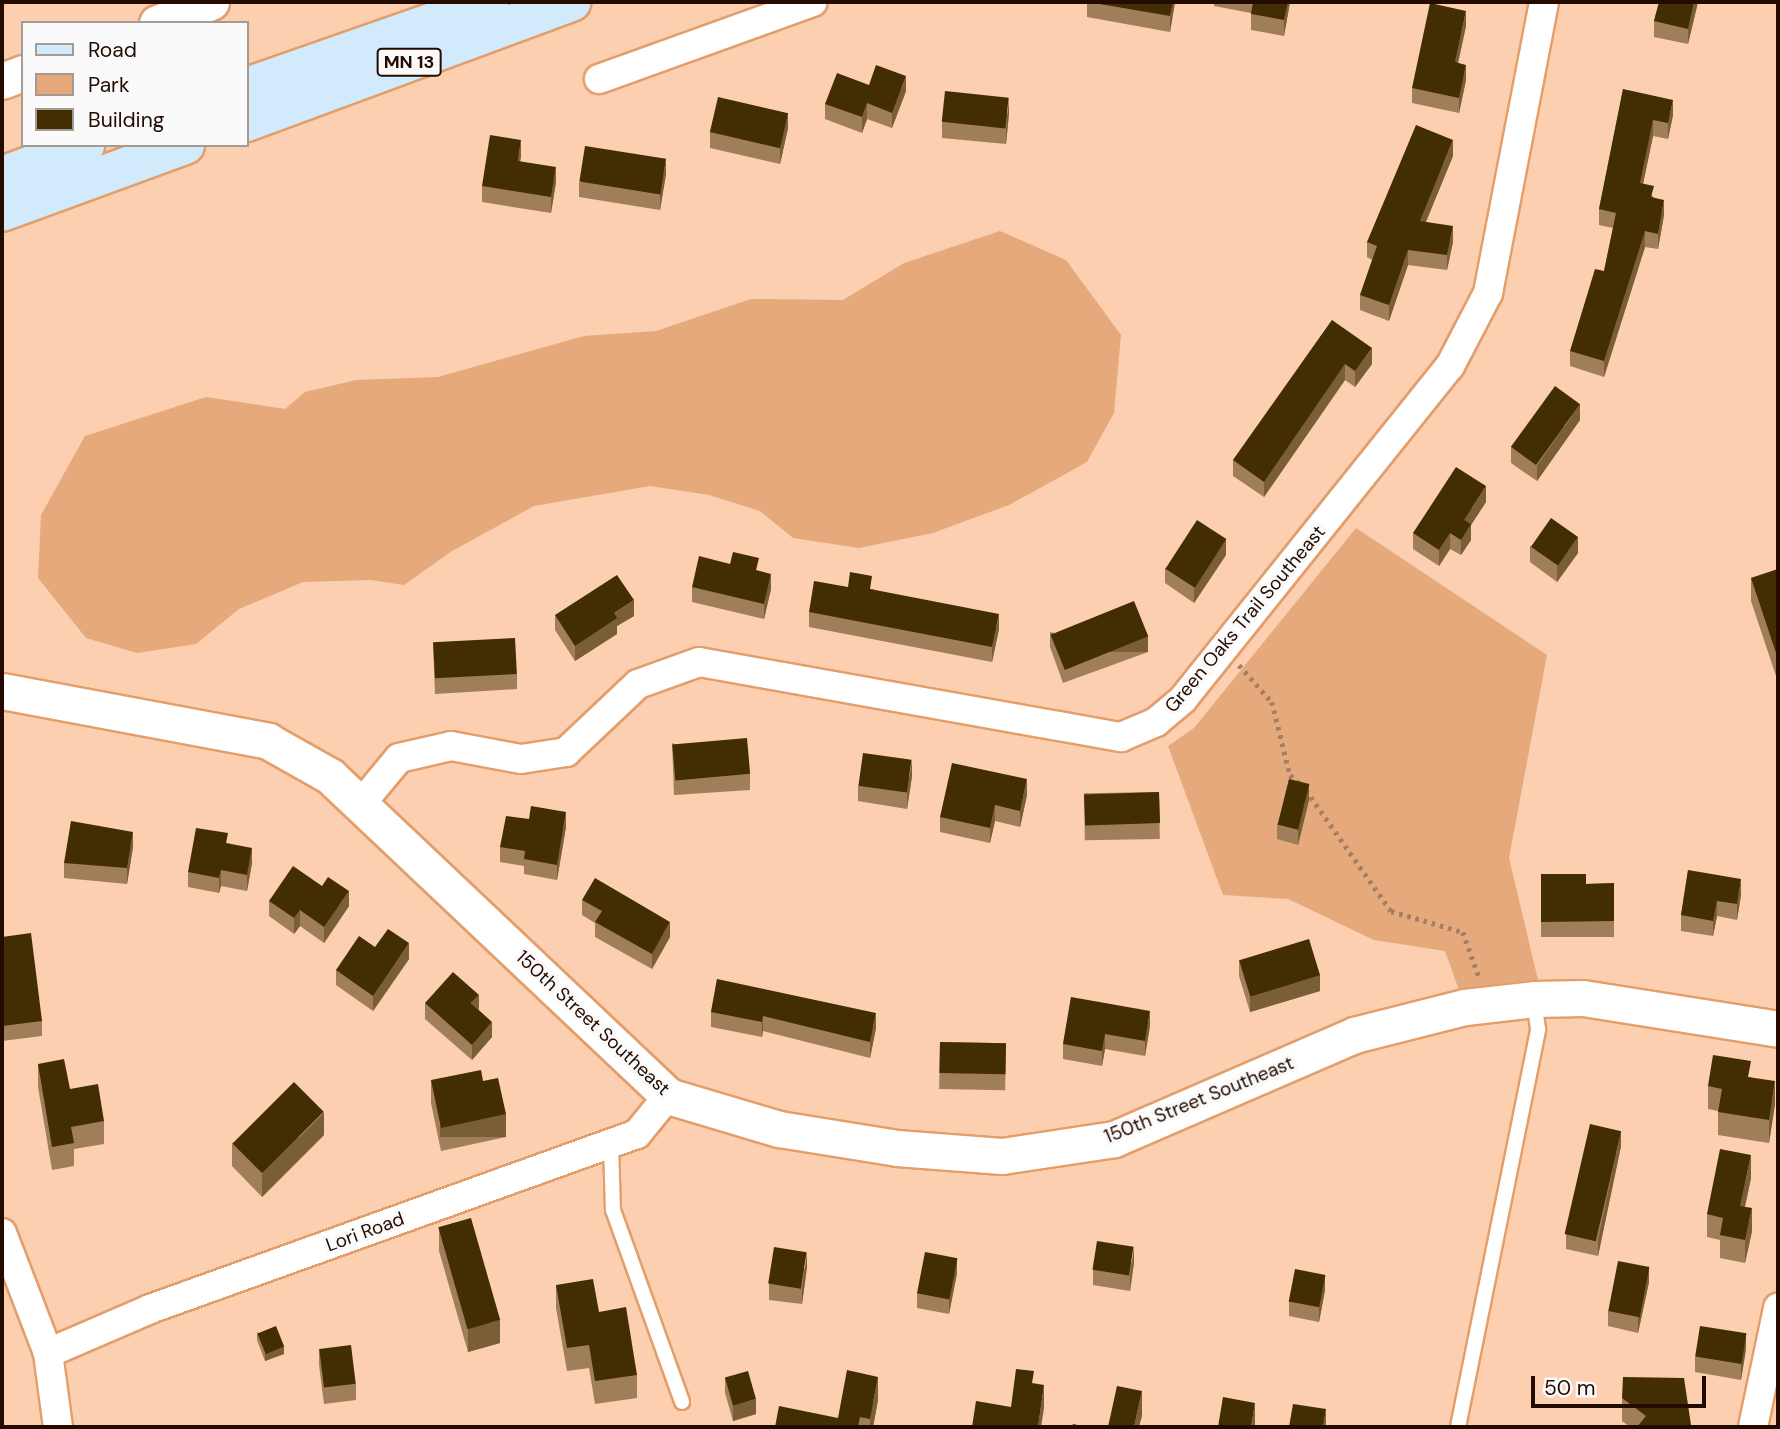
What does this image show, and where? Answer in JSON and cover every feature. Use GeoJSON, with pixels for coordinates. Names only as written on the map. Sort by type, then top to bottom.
{"type":"FeatureCollection","features":[{"type":"Feature","properties":{"kind":"main road","name":"MN 13"},"geometry":{"type":"LineString","coordinates":[[248,87],[490,2]]}},
{"type":"Feature","properties":{"kind":"main road","name":"MN 13"},"geometry":{"type":"LineString","coordinates":[[248,122],[571,2]]}},
{"type":"Feature","properties":{"kind":"main road"},"geometry":{"type":"LineString","coordinates":[[2,176],[80,147]]}},
{"type":"Feature","properties":{"kind":"main road"},"geometry":{"type":"LineString","coordinates":[[2,212],[180,147]]}},
{"type":"Feature","properties":{"kind":"street"},"geometry":{"type":"LineString","coordinates":[[162,21],[211,2]]}},
{"type":"Feature","properties":{"kind":"street"},"geometry":{"type":"LineString","coordinates":[[599,79],[813,2]]}},
{"type":"Feature","properties":{"kind":"street","name":"Green Oaks Trail Southeast"},"geometry":{"type":"LineString","coordinates":[[360,805],[399,758],[451,746],[521,760],[566,752],[638,684],[699,662],[1121,737],[1156,722],[1183,699],[1450,366],[1488,293],[1544,2]]}},
{"type":"Feature","properties":{"kind":"street"},"geometry":{"type":"LineString","coordinates":[[2,81],[21,75]]}},
{"type":"Feature","properties":{"kind":"street","name":"150th Street Southeast"},"geometry":{"type":"LineString","coordinates":[[2,691],[268,741],[330,776],[668,1096],[779,1129],[897,1148],[1002,1156],[1114,1139],[1354,1035],[1484,1005],[1535,999],[1583,998],[1778,1028]]}},
{"type":"Feature","properties":{"kind":"street","name":"Lori Road"},"geometry":{"type":"LineString","coordinates":[[48,1353],[150,1308],[637,1134],[668,1096]]}},
{"type":"Feature","properties":{"kind":"street"},"geometry":{"type":"LineString","coordinates":[[2,1233],[48,1353],[58,1427]]}},
{"type":"Feature","properties":{"kind":"street"},"geometry":{"type":"LineString","coordinates":[[1753,1427],[1778,1308]]}},
{"type":"Feature","properties":{"kind":"lane"},"geometry":{"type":"LineString","coordinates":[[1458,1427],[1538,1029],[1535,999]]}},
{"type":"Feature","properties":{"kind":"lane"},"geometry":{"type":"LineString","coordinates":[[611,1144],[612,1210],[682,1402]]}},
{"type":"Feature","properties":{"kind":"path"},"geometry":{"type":"LineString","coordinates":[[1222,650],[1254,678],[1272,702],[1290,775],[1314,797],[1391,911],[1463,932],[1476,964],[1484,1005]]}},
{"type":"Feature","properties":{"kind":"green space"},"geometry":{"type":"Polygon","coordinates":[[[1000,231],[1066,260],[1121,335],[1114,413],[1087,462],[1009,505],[933,533],[859,548],[793,538],[760,511],[709,495],[650,486],[534,506],[452,551],[404,585],[371,580],[303,582],[239,609],[196,644],[137,653],[86,638],[38,578],[41,515],[85,436],[206,397],[285,409],[305,392],[356,380],[438,377],[584,336],[656,331],[751,299],[843,300],[904,263],[1000,231]]]}},
{"type":"Feature","properties":{"kind":"green space"},"geometry":{"type":"Polygon","coordinates":[[[1356,528],[1547,655],[1509,858],[1538,980],[1459,990],[1445,951],[1374,940],[1288,899],[1223,895],[1168,746],[1194,728],[1356,528]]]}},
{"type":"Feature","properties":{"kind":"building"},"geometry":{"type":"Polygon","coordinates":[[[1088,2],[1173,2],[1170,16],[1088,2]]]}},
{"type":"Feature","properties":{"kind":"building"},"geometry":{"type":"Polygon","coordinates":[[[1253,2],[1288,2],[1284,20],[1251,14],[1253,2]]]}},
{"type":"Feature","properties":{"kind":"building"},"geometry":{"type":"Polygon","coordinates":[[[1659,2],[1694,2],[1688,29],[1654,21],[1659,2]]]}},
{"type":"Feature","properties":{"kind":"building"},"geometry":{"type":"Polygon","coordinates":[[[1430,3],[1466,11],[1455,62],[1466,65],[1459,98],[1412,88],[1430,3]]]}},
{"type":"Feature","properties":{"kind":"building"},"geometry":{"type":"Polygon","coordinates":[[[876,65],[906,76],[892,113],[867,103],[862,117],[825,104],[837,73],[869,85],[876,65]]]}},
{"type":"Feature","properties":{"kind":"building"},"geometry":{"type":"Polygon","coordinates":[[[1623,89],[1673,100],[1668,123],[1653,120],[1640,183],[1654,186],[1651,197],[1664,200],[1658,234],[1645,231],[1604,361],[1570,351],[1595,269],[1604,271],[1616,213],[1599,209],[1623,89]]]}},
{"type":"Feature","properties":{"kind":"building"},"geometry":{"type":"Polygon","coordinates":[[[945,91],[1009,98],[1005,129],[942,122],[945,91]]]}},
{"type":"Feature","properties":{"kind":"building"},"geometry":{"type":"Polygon","coordinates":[[[718,97],[788,113],[780,148],[710,132],[718,97]]]}},
{"type":"Feature","properties":{"kind":"building"},"geometry":{"type":"Polygon","coordinates":[[[1416,125],[1453,140],[1420,221],[1453,226],[1447,255],[1408,250],[1389,305],[1360,295],[1377,246],[1367,242],[1416,125]]]}},
{"type":"Feature","properties":{"kind":"building"},"geometry":{"type":"Polygon","coordinates":[[[490,135],[521,140],[518,161],[556,167],[551,197],[482,186],[490,135]]]}},
{"type":"Feature","properties":{"kind":"building"},"geometry":{"type":"Polygon","coordinates":[[[585,146],[666,159],[660,194],[579,182],[585,146]]]}},
{"type":"Feature","properties":{"kind":"building"},"geometry":{"type":"Polygon","coordinates":[[[1332,320],[1372,348],[1355,371],[1345,364],[1264,482],[1233,460],[1332,320]]]}},
{"type":"Feature","properties":{"kind":"building"},"geometry":{"type":"Polygon","coordinates":[[[1555,386],[1580,404],[1536,465],[1511,447],[1555,386]]]}},
{"type":"Feature","properties":{"kind":"building"},"geometry":{"type":"Polygon","coordinates":[[[1456,467],[1486,486],[1464,520],[1471,524],[1461,540],[1450,533],[1439,550],[1413,533],[1456,467]]]}},
{"type":"Feature","properties":{"kind":"building"},"geometry":{"type":"Polygon","coordinates":[[[1551,518],[1578,537],[1558,566],[1531,547],[1551,518]]]}},
{"type":"Feature","properties":{"kind":"building"},"geometry":{"type":"Polygon","coordinates":[[[1197,520],[1226,539],[1195,588],[1165,569],[1197,520]]]}},
{"type":"Feature","properties":{"kind":"building"},"geometry":{"type":"Polygon","coordinates":[[[733,552],[759,558],[756,570],[771,574],[764,604],[692,587],[699,556],[730,564],[733,552]]]}},
{"type":"Feature","properties":{"kind":"building"},"geometry":{"type":"Polygon","coordinates":[[[1778,569],[1778,659],[1751,578],[1778,569]]]}},
{"type":"Feature","properties":{"kind":"building"},"geometry":{"type":"Polygon","coordinates":[[[850,572],[872,576],[870,589],[999,614],[992,647],[809,612],[814,581],[848,587],[850,572]]]}},
{"type":"Feature","properties":{"kind":"building"},"geometry":{"type":"Polygon","coordinates":[[[617,575],[634,600],[614,613],[617,618],[575,646],[555,615],[617,575]]]}},
{"type":"Feature","properties":{"kind":"building"},"geometry":{"type":"Polygon","coordinates":[[[1134,601],[1148,636],[1065,670],[1051,635],[1134,601]]]}},
{"type":"Feature","properties":{"kind":"building"},"geometry":{"type":"Polygon","coordinates":[[[515,638],[517,674],[435,678],[433,642],[515,638]]]}},
{"type":"Feature","properties":{"kind":"building"},"geometry":{"type":"Polygon","coordinates":[[[747,738],[750,774],[675,780],[672,745],[747,738]]]}},
{"type":"Feature","properties":{"kind":"building"},"geometry":{"type":"Polygon","coordinates":[[[863,753],[912,760],[907,792],[858,786],[863,753]]]}},
{"type":"Feature","properties":{"kind":"building"},"geometry":{"type":"Polygon","coordinates":[[[952,763],[1027,779],[1020,811],[995,805],[990,828],[940,817],[952,763]]]}},
{"type":"Feature","properties":{"kind":"building"},"geometry":{"type":"Polygon","coordinates":[[[1289,779],[1309,784],[1298,830],[1278,825],[1289,779]]]}},
{"type":"Feature","properties":{"kind":"building"},"geometry":{"type":"Polygon","coordinates":[[[1159,792],[1160,823],[1085,826],[1084,795],[1159,792]]]}},
{"type":"Feature","properties":{"kind":"building"},"geometry":{"type":"Polygon","coordinates":[[[531,806],[566,812],[557,865],[524,859],[525,851],[500,847],[506,816],[529,819],[531,806]]]}},
{"type":"Feature","properties":{"kind":"building"},"geometry":{"type":"Polygon","coordinates":[[[71,821],[133,832],[127,868],[64,863],[71,821]]]}},
{"type":"Feature","properties":{"kind":"building"},"geometry":{"type":"Polygon","coordinates":[[[196,828],[228,833],[226,843],[252,848],[247,875],[221,870],[219,878],[188,872],[196,828]]]}},
{"type":"Feature","properties":{"kind":"building"},"geometry":{"type":"Polygon","coordinates":[[[293,866],[322,886],[328,877],[349,891],[324,927],[300,910],[294,918],[269,901],[293,866]]]}},
{"type":"Feature","properties":{"kind":"building"},"geometry":{"type":"Polygon","coordinates":[[[1688,870],[1741,879],[1737,904],[1717,901],[1713,921],[1681,915],[1688,870]]]}},
{"type":"Feature","properties":{"kind":"building"},"geometry":{"type":"Polygon","coordinates":[[[1541,874],[1586,874],[1586,884],[1614,883],[1614,921],[1541,922],[1541,874]]]}},
{"type":"Feature","properties":{"kind":"building"},"geometry":{"type":"Polygon","coordinates":[[[595,878],[670,922],[652,954],[595,922],[602,911],[582,900],[595,878]]]}},
{"type":"Feature","properties":{"kind":"building"},"geometry":{"type":"Polygon","coordinates":[[[388,929],[409,943],[373,996],[336,970],[359,936],[375,947],[388,929]]]}},
{"type":"Feature","properties":{"kind":"building"},"geometry":{"type":"Polygon","coordinates":[[[31,933],[42,1021],[2,1026],[2,937],[31,933]]]}},
{"type":"Feature","properties":{"kind":"building"},"geometry":{"type":"Polygon","coordinates":[[[1309,939],[1320,975],[1250,997],[1239,960],[1309,939]]]}},
{"type":"Feature","properties":{"kind":"building"},"geometry":{"type":"Polygon","coordinates":[[[453,972],[479,995],[471,1003],[492,1022],[472,1045],[425,1003],[453,972]]]}},
{"type":"Feature","properties":{"kind":"building"},"geometry":{"type":"Polygon","coordinates":[[[717,979],[876,1013],[870,1042],[763,1016],[762,1022],[711,1012],[717,979]]]}},
{"type":"Feature","properties":{"kind":"building"},"geometry":{"type":"Polygon","coordinates":[[[1071,997],[1150,1011],[1145,1041],[1105,1034],[1102,1051],[1063,1044],[1071,997]]]}},
{"type":"Feature","properties":{"kind":"building"},"geometry":{"type":"Polygon","coordinates":[[[940,1042],[1006,1043],[1005,1074],[939,1073],[940,1042]]]}},
{"type":"Feature","properties":{"kind":"building"},"geometry":{"type":"Polygon","coordinates":[[[1713,1055],[1751,1061],[1748,1077],[1775,1081],[1769,1120],[1718,1112],[1722,1089],[1708,1086],[1713,1055]]]}},
{"type":"Feature","properties":{"kind":"building"},"geometry":{"type":"Polygon","coordinates":[[[64,1059],[70,1089],[98,1084],[104,1121],[71,1127],[74,1143],[52,1147],[38,1064],[64,1059]]]}},
{"type":"Feature","properties":{"kind":"building"},"geometry":{"type":"Polygon","coordinates":[[[481,1070],[483,1081],[498,1078],[506,1114],[441,1128],[431,1080],[481,1070]]]}},
{"type":"Feature","properties":{"kind":"building"},"geometry":{"type":"Polygon","coordinates":[[[294,1082],[324,1112],[262,1173],[232,1144],[294,1082]]]}},
{"type":"Feature","properties":{"kind":"building"},"geometry":{"type":"Polygon","coordinates":[[[1590,1124],[1621,1131],[1596,1241],[1565,1234],[1590,1124]]]}},
{"type":"Feature","properties":{"kind":"building"},"geometry":{"type":"Polygon","coordinates":[[[1720,1149],[1751,1155],[1740,1206],[1752,1208],[1745,1240],[1720,1235],[1723,1218],[1707,1214],[1720,1149]]]}},
{"type":"Feature","properties":{"kind":"building"},"geometry":{"type":"Polygon","coordinates":[[[471,1218],[500,1320],[468,1329],[438,1227],[471,1218]]]}},
{"type":"Feature","properties":{"kind":"building"},"geometry":{"type":"Polygon","coordinates":[[[1097,1241],[1134,1247],[1129,1275],[1092,1270],[1097,1241]]]}},
{"type":"Feature","properties":{"kind":"building"},"geometry":{"type":"Polygon","coordinates":[[[774,1247],[807,1252],[801,1289],[768,1284],[774,1247]]]}},
{"type":"Feature","properties":{"kind":"building"},"geometry":{"type":"Polygon","coordinates":[[[925,1252],[957,1258],[949,1300],[917,1293],[925,1252]]]}},
{"type":"Feature","properties":{"kind":"building"},"geometry":{"type":"Polygon","coordinates":[[[1618,1261],[1649,1267],[1640,1317],[1608,1311],[1618,1261]]]}},
{"type":"Feature","properties":{"kind":"building"},"geometry":{"type":"Polygon","coordinates":[[[1295,1269],[1325,1275],[1319,1307],[1289,1301],[1295,1269]]]}},
{"type":"Feature","properties":{"kind":"building"},"geometry":{"type":"Polygon","coordinates":[[[593,1279],[599,1312],[626,1307],[637,1375],[595,1381],[589,1345],[567,1348],[556,1285],[593,1279]]]}},
{"type":"Feature","properties":{"kind":"building"},"geometry":{"type":"Polygon","coordinates":[[[276,1326],[284,1346],[266,1354],[257,1333],[276,1326]]]}},
{"type":"Feature","properties":{"kind":"building"},"geometry":{"type":"Polygon","coordinates":[[[1700,1326],[1746,1333],[1742,1364],[1695,1357],[1700,1326]]]}},
{"type":"Feature","properties":{"kind":"building"},"geometry":{"type":"Polygon","coordinates":[[[351,1345],[356,1384],[324,1388],[319,1349],[351,1345]]]}},
{"type":"Feature","properties":{"kind":"building"},"geometry":{"type":"Polygon","coordinates":[[[1016,1369],[1034,1371],[1032,1383],[1044,1385],[1038,1427],[972,1427],[976,1401],[1011,1407],[1016,1369]]]}},
{"type":"Feature","properties":{"kind":"building"},"geometry":{"type":"Polygon","coordinates":[[[847,1370],[878,1377],[870,1419],[860,1417],[858,1427],[775,1427],[779,1406],[838,1418],[847,1370]]]}},
{"type":"Feature","properties":{"kind":"building"},"geometry":{"type":"Polygon","coordinates":[[[748,1371],[756,1399],[733,1405],[725,1378],[748,1371]]]}},
{"type":"Feature","properties":{"kind":"building"},"geometry":{"type":"Polygon","coordinates":[[[1623,1377],[1684,1378],[1691,1425],[1694,1427],[1637,1427],[1646,1416],[1622,1398],[1623,1377]]]}},
{"type":"Feature","properties":{"kind":"building"},"geometry":{"type":"Polygon","coordinates":[[[1117,1386],[1142,1391],[1134,1427],[1108,1427],[1117,1386]]]}},
{"type":"Feature","properties":{"kind":"building"},"geometry":{"type":"Polygon","coordinates":[[[1223,1397],[1255,1403],[1251,1427],[1218,1427],[1223,1397]]]}},
{"type":"Feature","properties":{"kind":"building"},"geometry":{"type":"Polygon","coordinates":[[[1293,1404],[1326,1409],[1323,1427],[1289,1427],[1293,1404]]]}}]}
